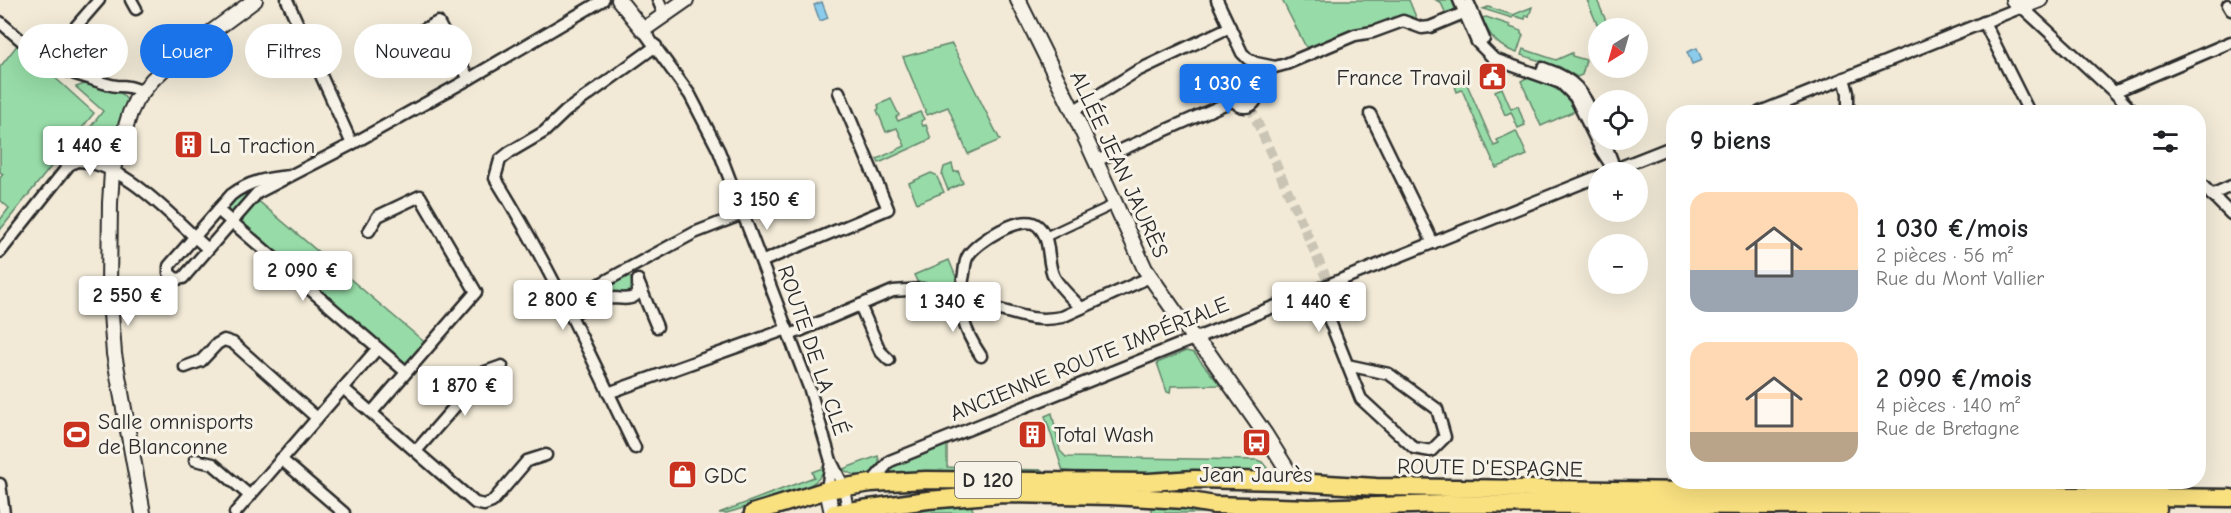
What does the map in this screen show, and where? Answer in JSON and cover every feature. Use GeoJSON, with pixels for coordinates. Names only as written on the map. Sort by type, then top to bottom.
{"type":"FeatureCollection","features":[{"type":"Feature","properties":{"kind":"main road","name":"ROUTE D'ESPAGNE"},"geometry":{"type":"LineString","coordinates":[[753,513],[840,484],[926,480],[1149,482],[1194,479],[1376,487],[1588,491],[2231,498]]}},
{"type":"Feature","properties":{"kind":"main road"},"geometry":{"type":"LineString","coordinates":[[1288,482],[1291,507]]}},
{"type":"Feature","properties":{"kind":"main road"},"geometry":{"type":"LineString","coordinates":[[1288,482],[1309,508]]}},
{"type":"Feature","properties":{"kind":"main road","name":"ROUTE D'ESPAGNE"},"geometry":{"type":"LineString","coordinates":[[840,512],[927,500],[1003,494],[1111,496],[1185,500],[1214,505],[1309,508],[1445,504],[2231,509]]}},
{"type":"Feature","properties":{"kind":"street"},"geometry":{"type":"LineString","coordinates":[[78,24],[99,0]]}},
{"type":"Feature","properties":{"kind":"street"},"geometry":{"type":"LineString","coordinates":[[141,513],[114,354],[109,286],[112,172],[130,113],[140,96],[171,62],[255,0]]}},
{"type":"Feature","properties":{"kind":"street"},"geometry":{"type":"LineString","coordinates":[[287,0],[352,144]]}},
{"type":"Feature","properties":{"kind":"street"},"geometry":{"type":"LineString","coordinates":[[290,176],[257,181],[242,187],[218,210],[169,266],[168,273],[176,279],[183,278],[257,193],[290,176],[352,144],[396,120],[603,0]]}},
{"type":"Feature","properties":{"kind":"street"},"geometry":{"type":"LineString","coordinates":[[619,0],[643,30],[686,0]]}},
{"type":"Feature","properties":{"kind":"street"},"geometry":{"type":"LineString","coordinates":[[658,0],[664,14]]}},
{"type":"Feature","properties":{"kind":"street","name":"ALLÉE JEAN JAURÈS"},"geometry":{"type":"LineString","coordinates":[[1018,0],[1073,111],[1150,277],[1194,339],[1209,354],[1269,440],[1288,482]]}},
{"type":"Feature","properties":{"kind":"street"},"geometry":{"type":"LineString","coordinates":[[1217,0],[1242,53],[1256,63],[1275,67],[1355,35],[1373,32],[1403,21],[1422,28],[1430,27],[1467,7]]}},
{"type":"Feature","properties":{"kind":"street"},"geometry":{"type":"LineString","coordinates":[[1459,0],[1467,7],[1483,38],[1498,52],[1560,74],[1579,89],[1588,107]]}},
{"type":"Feature","properties":{"kind":"street"},"geometry":{"type":"LineString","coordinates":[[1777,105],[1984,21],[2017,4],[2040,0]]}},
{"type":"Feature","properties":{"kind":"street"},"geometry":{"type":"LineString","coordinates":[[2017,4],[2126,105]]}},
{"type":"Feature","properties":{"kind":"street"},"geometry":{"type":"LineString","coordinates":[[1467,7],[1477,42],[1494,59],[1561,83],[1575,97],[1607,162]]}},
{"type":"Feature","properties":{"kind":"street"},"geometry":{"type":"LineString","coordinates":[[1984,21],[2026,105]]}},
{"type":"Feature","properties":{"kind":"street"},"geometry":{"type":"LineString","coordinates":[[0,22],[18,37]]}},
{"type":"Feature","properties":{"kind":"street"},"geometry":{"type":"LineString","coordinates":[[1073,111],[1137,71],[1230,27]]}},
{"type":"Feature","properties":{"kind":"street","name":"ROUTE DE LA CLÉ"},"geometry":{"type":"LineString","coordinates":[[643,30],[690,95],[719,151],[745,213],[789,332],[840,484]]}},
{"type":"Feature","properties":{"kind":"street"},"geometry":{"type":"LineString","coordinates":[[2114,92],[2231,42]]}},
{"type":"Feature","properties":{"kind":"street"},"geometry":{"type":"LineString","coordinates":[[634,448],[565,303],[512,204],[495,178],[500,160],[544,132],[566,111],[656,46]]}},
{"type":"Feature","properties":{"kind":"street"},"geometry":{"type":"LineString","coordinates":[[87,78],[118,86],[140,96]]}},
{"type":"Feature","properties":{"kind":"street"},"geometry":{"type":"LineString","coordinates":[[1844,78],[1848,105]]}},
{"type":"Feature","properties":{"kind":"street"},"geometry":{"type":"LineString","coordinates":[[763,261],[888,209],[839,92]]}},
{"type":"Feature","properties":{"kind":"street"},"geometry":{"type":"LineString","coordinates":[[1096,161],[1234,100]]}},
{"type":"Feature","properties":{"kind":"street"},"geometry":{"type":"LineString","coordinates":[[1370,114],[1433,243]]}},
{"type":"Feature","properties":{"kind":"street"},"geometry":{"type":"LineString","coordinates":[[1634,162],[1666,149]]}},
{"type":"Feature","properties":{"kind":"street"},"geometry":{"type":"LineString","coordinates":[[0,252],[74,161],[92,156],[117,158]]}},
{"type":"Feature","properties":{"kind":"street"},"geometry":{"type":"LineString","coordinates":[[74,161],[93,163],[128,179],[208,249]]}},
{"type":"Feature","properties":{"kind":"street","name":"ANCIENNE ROUTE IMPÉRIALE"},"geometry":{"type":"LineString","coordinates":[[871,483],[890,461],[1588,180]]}},
{"type":"Feature","properties":{"kind":"street"},"geometry":{"type":"LineString","coordinates":[[2211,195],[2231,186]]}},
{"type":"Feature","properties":{"kind":"street"},"geometry":{"type":"LineString","coordinates":[[2206,190],[2231,214]]}},
{"type":"Feature","properties":{"kind":"street"},"geometry":{"type":"LineString","coordinates":[[369,231],[378,216],[420,196],[476,292],[372,412]]}},
{"type":"Feature","properties":{"kind":"street"},"geometry":{"type":"LineString","coordinates":[[1045,237],[1115,204]]}},
{"type":"Feature","properties":{"kind":"street"},"geometry":{"type":"LineString","coordinates":[[218,210],[406,372]]}},
{"type":"Feature","properties":{"kind":"street"},"geometry":{"type":"LineString","coordinates":[[565,303],[694,233],[745,213]]}},
{"type":"Feature","properties":{"kind":"street"},"geometry":{"type":"LineString","coordinates":[[981,356],[972,342],[960,313],[967,257],[981,243],[1018,222],[1027,221],[1037,224],[1045,237],[1054,276],[1081,308]]}},
{"type":"Feature","properties":{"kind":"street"},"geometry":{"type":"LineString","coordinates":[[632,267],[657,327]]}},
{"type":"Feature","properties":{"kind":"street"},"geometry":{"type":"LineString","coordinates":[[608,393],[789,332],[893,291],[922,289],[1037,320],[1062,317],[1150,277]]}},
{"type":"Feature","properties":{"kind":"street"},"geometry":{"type":"LineString","coordinates":[[570,315],[584,307],[608,299],[635,296],[638,290],[638,280]]}},
{"type":"Feature","properties":{"kind":"street"},"geometry":{"type":"LineString","coordinates":[[1317,289],[1347,366],[1360,399],[1414,448],[1431,451],[1445,437],[1437,409],[1389,374],[1347,366]]}},
{"type":"Feature","properties":{"kind":"street"},"geometry":{"type":"LineString","coordinates":[[860,305],[880,351],[889,360]]}},
{"type":"Feature","properties":{"kind":"street"},"geometry":{"type":"LineString","coordinates":[[184,367],[201,361],[224,340],[233,343],[317,418]]}},
{"type":"Feature","properties":{"kind":"street"},"geometry":{"type":"LineString","coordinates":[[235,513],[377,349]]}},
{"type":"Feature","properties":{"kind":"street"},"geometry":{"type":"LineString","coordinates":[[416,451],[485,372],[502,366]]}},
{"type":"Feature","properties":{"kind":"street"},"geometry":{"type":"LineString","coordinates":[[343,388],[475,503],[484,505],[492,502],[527,461],[546,455]]}},
{"type":"Feature","properties":{"kind":"street"},"geometry":{"type":"LineString","coordinates":[[282,459],[344,513]]}},
{"type":"Feature","properties":{"kind":"street"},"geometry":{"type":"LineString","coordinates":[[195,460],[213,464],[249,496]]}},
{"type":"Feature","properties":{"kind":"street","name":"ROUTE DE LA CLÉ"},"geometry":{"type":"LineString","coordinates":[[831,461],[840,484]]}},
{"type":"Feature","properties":{"kind":"street"},"geometry":{"type":"LineString","coordinates":[[0,484],[4,513]]}},
{"type":"Feature","properties":{"kind":"street"},"geometry":{"type":"LineString","coordinates":[[840,484],[840,512]]}},
{"type":"Feature","properties":{"kind":"green space"},"geometry":{"type":"Polygon","coordinates":[[[1282,0],[1409,0],[1418,22],[1308,51],[1282,0]]]}},
{"type":"Feature","properties":{"kind":"green space"},"geometry":{"type":"Polygon","coordinates":[[[1436,0],[1452,0],[1456,9],[1446,14],[1441,3],[1436,0]]]}},
{"type":"Feature","properties":{"kind":"green space"},"geometry":{"type":"Polygon","coordinates":[[[1587,0],[1597,0],[1605,18],[1594,18],[1587,0]]]}},
{"type":"Feature","properties":{"kind":"green space"},"geometry":{"type":"Polygon","coordinates":[[[1488,7],[1513,15],[1532,7],[1529,16],[1526,15],[1525,19],[1514,16],[1512,18],[1483,9],[1488,7]]]}},
{"type":"Feature","properties":{"kind":"green space"},"geometry":{"type":"Polygon","coordinates":[[[1486,17],[1521,31],[1523,35],[1517,53],[1505,48],[1495,40],[1482,18],[1486,17]]]}},
{"type":"Feature","properties":{"kind":"green space"},"geometry":{"type":"Polygon","coordinates":[[[18,44],[18,78],[55,78],[94,113],[0,230],[0,220],[9,208],[0,200],[0,178],[3,174],[0,172],[0,67],[18,44]]]}},
{"type":"Feature","properties":{"kind":"green space"},"geometry":{"type":"Polygon","coordinates":[[[952,44],[1000,140],[968,154],[948,107],[927,115],[903,57],[952,44]]]}},
{"type":"Feature","properties":{"kind":"green space"},"geometry":{"type":"Polygon","coordinates":[[[1523,49],[1556,60],[1572,53],[1572,56],[1586,60],[1582,75],[1577,77],[1560,67],[1521,55],[1523,49]]]}},
{"type":"Feature","properties":{"kind":"green space"},"geometry":{"type":"Polygon","coordinates":[[[1526,78],[1561,92],[1575,111],[1541,126],[1521,81],[1526,78]]]}},
{"type":"Feature","properties":{"kind":"green space"},"geometry":{"type":"Polygon","coordinates":[[[90,82],[121,93],[127,100],[126,106],[111,143],[104,149],[76,155],[61,165],[103,111],[76,87],[90,82]]]}},
{"type":"Feature","properties":{"kind":"green space"},"geometry":{"type":"Polygon","coordinates":[[[1466,82],[1494,146],[1499,144],[1497,140],[1516,131],[1527,155],[1496,168],[1462,90],[1457,92],[1455,86],[1466,82]]]}},
{"type":"Feature","properties":{"kind":"green space"},"geometry":{"type":"Polygon","coordinates":[[[1502,88],[1511,109],[1518,106],[1525,125],[1518,128],[1511,112],[1505,115],[1495,91],[1502,88]]]}},
{"type":"Feature","properties":{"kind":"green space"},"geometry":{"type":"Polygon","coordinates":[[[891,99],[899,115],[896,117],[898,121],[920,112],[924,119],[921,121],[923,126],[926,125],[931,139],[879,163],[877,159],[905,146],[897,128],[886,132],[877,110],[878,105],[891,99]]]}},
{"type":"Feature","properties":{"kind":"green space"},"geometry":{"type":"Polygon","coordinates":[[[952,164],[954,172],[958,171],[963,183],[948,190],[942,175],[944,167],[952,164]]]}},
{"type":"Feature","properties":{"kind":"green space"},"geometry":{"type":"Polygon","coordinates":[[[931,173],[936,175],[944,192],[917,203],[909,183],[931,173]]]}},
{"type":"Feature","properties":{"kind":"green space"},"geometry":{"type":"Polygon","coordinates":[[[242,187],[429,346],[406,372],[218,210],[242,187]]]}},
{"type":"Feature","properties":{"kind":"green space"},"geometry":{"type":"Polygon","coordinates":[[[949,260],[956,277],[959,276],[955,292],[918,283],[914,275],[949,260]]]}},
{"type":"Feature","properties":{"kind":"green space"},"geometry":{"type":"Polygon","coordinates":[[[629,276],[632,280],[633,293],[571,308],[571,305],[629,276]]]}},
{"type":"Feature","properties":{"kind":"green space"},"geometry":{"type":"Polygon","coordinates":[[[1186,351],[1194,353],[1220,385],[1171,386],[1170,393],[1167,392],[1157,363],[1186,351]]]}},
{"type":"Feature","properties":{"kind":"green space"},"geometry":{"type":"Polygon","coordinates":[[[1052,413],[1060,451],[1066,457],[1257,460],[1267,468],[1266,473],[1157,477],[1063,471],[1045,416],[1052,413]]]}},
{"type":"Feature","properties":{"kind":"green space"},"geometry":{"type":"Polygon","coordinates":[[[950,443],[947,446],[947,467],[982,469],[974,474],[889,472],[894,466],[950,443]]]}},
{"type":"Feature","properties":{"kind":"green space"},"geometry":{"type":"Polygon","coordinates":[[[878,456],[880,464],[877,469],[868,474],[852,474],[843,469],[878,456]]]}},
{"type":"Feature","properties":{"kind":"green space"},"geometry":{"type":"Polygon","coordinates":[[[825,467],[822,474],[811,485],[775,499],[727,513],[719,513],[814,477],[812,472],[825,467]]]}},
{"type":"Feature","properties":{"kind":"green space"},"geometry":{"type":"Polygon","coordinates":[[[999,469],[1042,470],[1043,474],[996,474],[999,469]]]}},
{"type":"Feature","properties":{"kind":"green space"},"geometry":{"type":"Polygon","coordinates":[[[969,499],[974,513],[870,513],[969,499]]]}},
{"type":"Feature","properties":{"kind":"green space"},"geometry":{"type":"Polygon","coordinates":[[[1152,506],[1189,506],[1243,513],[1152,513],[1152,506]]]}},
{"type":"Feature","properties":{"kind":"water"},"geometry":{"type":"Polygon","coordinates":[[[822,2],[828,18],[820,21],[814,5],[822,2]]]}},
{"type":"Feature","properties":{"kind":"water"},"geometry":{"type":"Polygon","coordinates":[[[1697,48],[1702,60],[1692,64],[1687,52],[1697,48]]]}},
{"type":"Feature","properties":{"kind":"tunnel"},"geometry":{"type":"LineString","coordinates":[[1250,106],[1329,284]]}},
{"type":"Feature","properties":{"kind":"place","name":"France Travail"},"geometry":{"type":"Point","coordinates":[1492,77]}},
{"type":"Feature","properties":{"kind":"place","name":"La Traction"},"geometry":{"type":"Point","coordinates":[188,145]}},
{"type":"Feature","properties":{"kind":"place","name":"Salle omnisports de Blanconne"},"geometry":{"type":"Point","coordinates":[77,434]}},
{"type":"Feature","properties":{"kind":"place","name":"Total Wash"},"geometry":{"type":"Point","coordinates":[1033,434]}},
{"type":"Feature","properties":{"kind":"place","name":"Jean Jaurès"},"geometry":{"type":"Point","coordinates":[1256,442]}},
{"type":"Feature","properties":{"kind":"place","name":"GDC"},"geometry":{"type":"Point","coordinates":[683,475]}}]}
